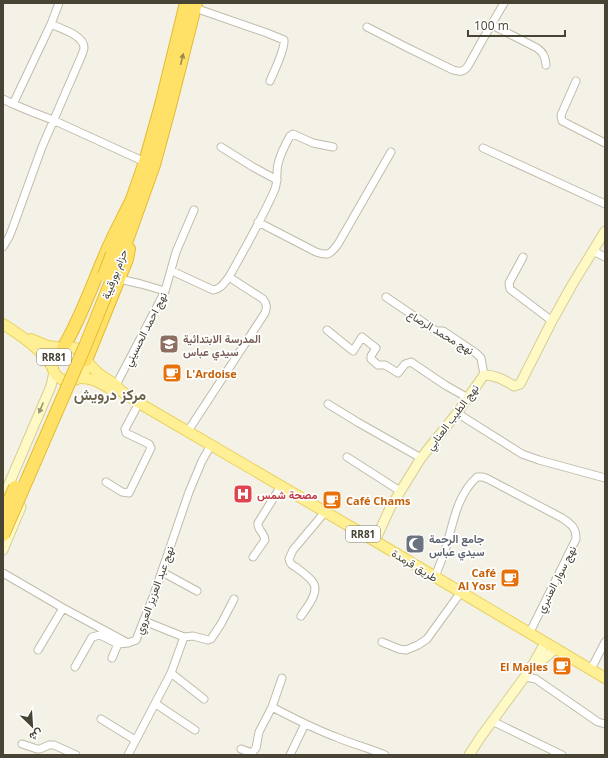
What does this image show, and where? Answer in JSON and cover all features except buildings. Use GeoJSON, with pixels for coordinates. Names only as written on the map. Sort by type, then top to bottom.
{"type":"FeatureCollection","features":[{"type":"Feature","properties":{"kind":"highway","name":"حزام بورقيبة"},"geometry":{"type":"LineString","coordinates":[[138,198],[145,162],[193,5]]}},
{"type":"Feature","properties":{"kind":"highway","name":"حزام بورقيبة"},"geometry":{"type":"LineString","coordinates":[[3,514],[79,341],[116,255],[138,198],[154,164],[193,5]]}},
{"type":"Feature","properties":{"kind":"highway"},"geometry":{"type":"LineString","coordinates":[[86,360],[127,259],[138,198]]}},
{"type":"Feature","properties":{"kind":"highway"},"geometry":{"type":"LineString","coordinates":[[63,348],[79,318],[106,253],[138,198]]}},
{"type":"Feature","properties":{"kind":"highway","name":"حزام بورقيبة"},"geometry":{"type":"LineString","coordinates":[[3,535],[86,344],[116,255]]}},
{"type":"Feature","properties":{"kind":"main road","name":"RR81"},"geometry":{"type":"LineString","coordinates":[[3,325],[21,336],[37,349],[47,359],[53,370],[61,379],[70,381],[76,379],[82,375],[85,370],[86,360],[79,350],[68,347],[63,348],[48,346],[21,336]]}},
{"type":"Feature","properties":{"kind":"main road","name":"RR81"},"geometry":{"type":"LineString","coordinates":[[53,370],[53,358],[55,354],[63,348]]}},
{"type":"Feature","properties":{"kind":"main road","name":"طريق قرمدة"},"geometry":{"type":"LineString","coordinates":[[86,360],[99,374],[138,403],[530,632],[545,643],[556,648],[605,678]]}},
{"type":"Feature","properties":{"kind":"main road","name":"طريق قرمدة"},"geometry":{"type":"LineString","coordinates":[[76,379],[87,378],[113,389],[118,388]]}},
{"type":"Feature","properties":{"kind":"street"},"geometry":{"type":"LineString","coordinates":[[13,104],[51,24],[59,3]]}},
{"type":"Feature","properties":{"kind":"street"},"geometry":{"type":"LineString","coordinates":[[367,27],[458,72],[466,69],[468,66],[504,3]]}},
{"type":"Feature","properties":{"kind":"street"},"geometry":{"type":"LineString","coordinates":[[193,5],[284,40],[283,49],[270,81]]}},
{"type":"Feature","properties":{"kind":"street"},"geometry":{"type":"LineString","coordinates":[[3,247],[9,237],[42,147],[82,57],[84,48],[81,40],[76,36],[51,24]]}},
{"type":"Feature","properties":{"kind":"street"},"geometry":{"type":"LineString","coordinates":[[492,25],[537,48],[542,52],[546,65]]}},
{"type":"Feature","properties":{"kind":"street"},"geometry":{"type":"LineString","coordinates":[[576,81],[561,115],[562,121],[605,143]]}},
{"type":"Feature","properties":{"kind":"street"},"geometry":{"type":"LineString","coordinates":[[3,99],[145,162]]}},
{"type":"Feature","properties":{"kind":"street"},"geometry":{"type":"LineString","coordinates":[[172,271],[213,290],[221,287],[229,277],[276,187],[278,164],[290,136],[293,134],[313,143],[333,147]]}},
{"type":"Feature","properties":{"kind":"street"},"geometry":{"type":"LineString","coordinates":[[221,147],[277,180]]}},
{"type":"Feature","properties":{"kind":"street"},"geometry":{"type":"LineString","coordinates":[[483,148],[605,204]]}},
{"type":"Feature","properties":{"kind":"street"},"geometry":{"type":"LineString","coordinates":[[258,222],[316,252],[329,254],[338,244],[391,152]]}},
{"type":"Feature","properties":{"kind":"street","name":"نهج احمد الحسيني"},"geometry":{"type":"LineString","coordinates":[[118,388],[165,291],[172,271],[176,252],[194,210]]}},
{"type":"Feature","properties":{"kind":"street","name":"نهج الطيب العنابي"},"geometry":{"type":"LineString","coordinates":[[375,541],[390,508],[421,458],[457,413],[484,375],[501,378],[514,386],[520,384],[552,321],[605,231]]}},
{"type":"Feature","properties":{"kind":"street"},"geometry":{"type":"LineString","coordinates":[[593,251],[605,257]]}},
{"type":"Feature","properties":{"kind":"street"},"geometry":{"type":"LineString","coordinates":[[523,256],[509,283],[510,289],[552,321]]}},
{"type":"Feature","properties":{"kind":"street"},"geometry":{"type":"LineString","coordinates":[[188,431],[267,308],[263,299],[229,277]]}},
{"type":"Feature","properties":{"kind":"street"},"geometry":{"type":"LineString","coordinates":[[119,279],[165,291]]}},
{"type":"Feature","properties":{"kind":"street","name":"نهج محمد الرصاع"},"geometry":{"type":"LineString","coordinates":[[386,297],[436,331],[443,331],[476,354],[481,358],[484,375]]}},
{"type":"Feature","properties":{"kind":"street"},"geometry":{"type":"LineString","coordinates":[[327,330],[353,351],[362,337],[376,348],[370,356],[371,359],[378,365],[385,365],[398,373],[405,364],[411,362],[445,385],[468,398]]}},
{"type":"Feature","properties":{"kind":"street"},"geometry":{"type":"LineString","coordinates":[[3,498],[51,386],[53,370]]}},
{"type":"Feature","properties":{"kind":"street"},"geometry":{"type":"LineString","coordinates":[[3,550],[76,379]]}},
{"type":"Feature","properties":{"kind":"street"},"geometry":{"type":"LineString","coordinates":[[106,482],[122,492],[129,493],[151,448],[149,444],[126,433],[125,429],[138,403]]}},
{"type":"Feature","properties":{"kind":"street"},"geometry":{"type":"LineString","coordinates":[[328,404],[421,458]]}},
{"type":"Feature","properties":{"kind":"street"},"geometry":{"type":"LineString","coordinates":[[457,413],[522,454],[605,478]]}},
{"type":"Feature","properties":{"kind":"street","name":"نهج عبد العزيز العروي"},"geometry":{"type":"LineString","coordinates":[[3,573],[63,608],[128,643],[136,640],[162,572],[189,492],[202,461],[211,445]]}},
{"type":"Feature","properties":{"kind":"street"},"geometry":{"type":"LineString","coordinates":[[347,457],[400,491]]}},
{"type":"Feature","properties":{"kind":"street","name":"نهج سوار العنبري"},"geometry":{"type":"LineString","coordinates":[[435,577],[460,500],[477,477],[488,479],[567,522],[574,528],[576,539],[530,632]]}},
{"type":"Feature","properties":{"kind":"street"},"geometry":{"type":"LineString","coordinates":[[253,557],[265,540],[259,529],[258,523],[281,486]]}},
{"type":"Feature","properties":{"kind":"street"},"geometry":{"type":"LineString","coordinates":[[301,616],[314,594],[314,584],[312,580],[291,564],[289,559],[293,550],[325,512]]}},
{"type":"Feature","properties":{"kind":"street"},"geometry":{"type":"LineString","coordinates":[[3,521],[13,527]]}},
{"type":"Feature","properties":{"kind":"street"},"geometry":{"type":"LineString","coordinates":[[162,572],[197,591]]}},
{"type":"Feature","properties":{"kind":"street"},"geometry":{"type":"LineString","coordinates":[[382,642],[399,649],[406,650],[418,645],[427,639],[461,592]]}},
{"type":"Feature","properties":{"kind":"street"},"geometry":{"type":"LineString","coordinates":[[144,621],[184,637],[193,636],[208,640],[211,639],[221,624],[234,599]]}},
{"type":"Feature","properties":{"kind":"street"},"geometry":{"type":"LineString","coordinates":[[38,650],[63,608]]}},
{"type":"Feature","properties":{"kind":"street"},"geometry":{"type":"LineString","coordinates":[[75,667],[92,637],[100,635],[118,644],[128,643]]}},
{"type":"Feature","properties":{"kind":"street"},"geometry":{"type":"LineString","coordinates":[[128,755],[171,673],[184,637]]}},
{"type":"Feature","properties":{"kind":"street"},"geometry":{"type":"LineString","coordinates":[[591,669],[605,642]]}},
{"type":"Feature","properties":{"kind":"street"},"geometry":{"type":"LineString","coordinates":[[469,755],[527,674],[545,643]]}},
{"type":"Feature","properties":{"kind":"street"},"geometry":{"type":"LineString","coordinates":[[112,658],[118,644]]}},
{"type":"Feature","properties":{"kind":"street"},"geometry":{"type":"LineString","coordinates":[[527,674],[556,648]]}},
{"type":"Feature","properties":{"kind":"street"},"geometry":{"type":"LineString","coordinates":[[171,673],[204,699]]}},
{"type":"Feature","properties":{"kind":"street"},"geometry":{"type":"LineString","coordinates":[[527,674],[598,722],[605,724]]}},
{"type":"Feature","properties":{"kind":"street"},"geometry":{"type":"LineString","coordinates":[[241,749],[252,753],[255,750],[260,732],[272,708],[282,678]]}},
{"type":"Feature","properties":{"kind":"street"},"geometry":{"type":"LineString","coordinates":[[156,704],[195,730]]}},
{"type":"Feature","properties":{"kind":"street"},"geometry":{"type":"LineString","coordinates":[[272,708],[337,738],[371,752],[385,755]]}},
{"type":"Feature","properties":{"kind":"street"},"geometry":{"type":"LineString","coordinates":[[102,719],[135,740]]}},
{"type":"Feature","properties":{"kind":"street"},"geometry":{"type":"LineString","coordinates":[[492,721],[562,755]]}},
{"type":"Feature","properties":{"kind":"street"},"geometry":{"type":"LineString","coordinates":[[290,755],[305,724]]}},
{"type":"Feature","properties":{"kind":"street"},"geometry":{"type":"LineString","coordinates":[[22,744],[37,749],[54,745],[76,755]]}},
{"type":"Feature","properties":{"kind":"place","name":"المدرسة الابتدائية سيدي عباس"},"geometry":{"type":"Point","coordinates":[169,344]}},
{"type":"Feature","properties":{"kind":"place","name":"L'Ardoise"},"geometry":{"type":"Point","coordinates":[172,373]}},
{"type":"Feature","properties":{"kind":"place","name":"مصحة شمس"},"geometry":{"type":"Point","coordinates":[243,494]}},
{"type":"Feature","properties":{"kind":"place","name":"Café Chams"},"geometry":{"type":"Point","coordinates":[332,500]}},
{"type":"Feature","properties":{"kind":"place","name":"جامع الرحمة سيدي عباس"},"geometry":{"type":"Point","coordinates":[415,544]}},
{"type":"Feature","properties":{"kind":"place","name":"Café Al Yosr"},"geometry":{"type":"Point","coordinates":[510,578]}},
{"type":"Feature","properties":{"kind":"place","name":"El Majles"},"geometry":{"type":"Point","coordinates":[562,666]}},
{"type":"Feature","properties":{"kind":"district","name":"مركز درويش"},"geometry":{"type":"Point","coordinates":[110,394]}}]}
